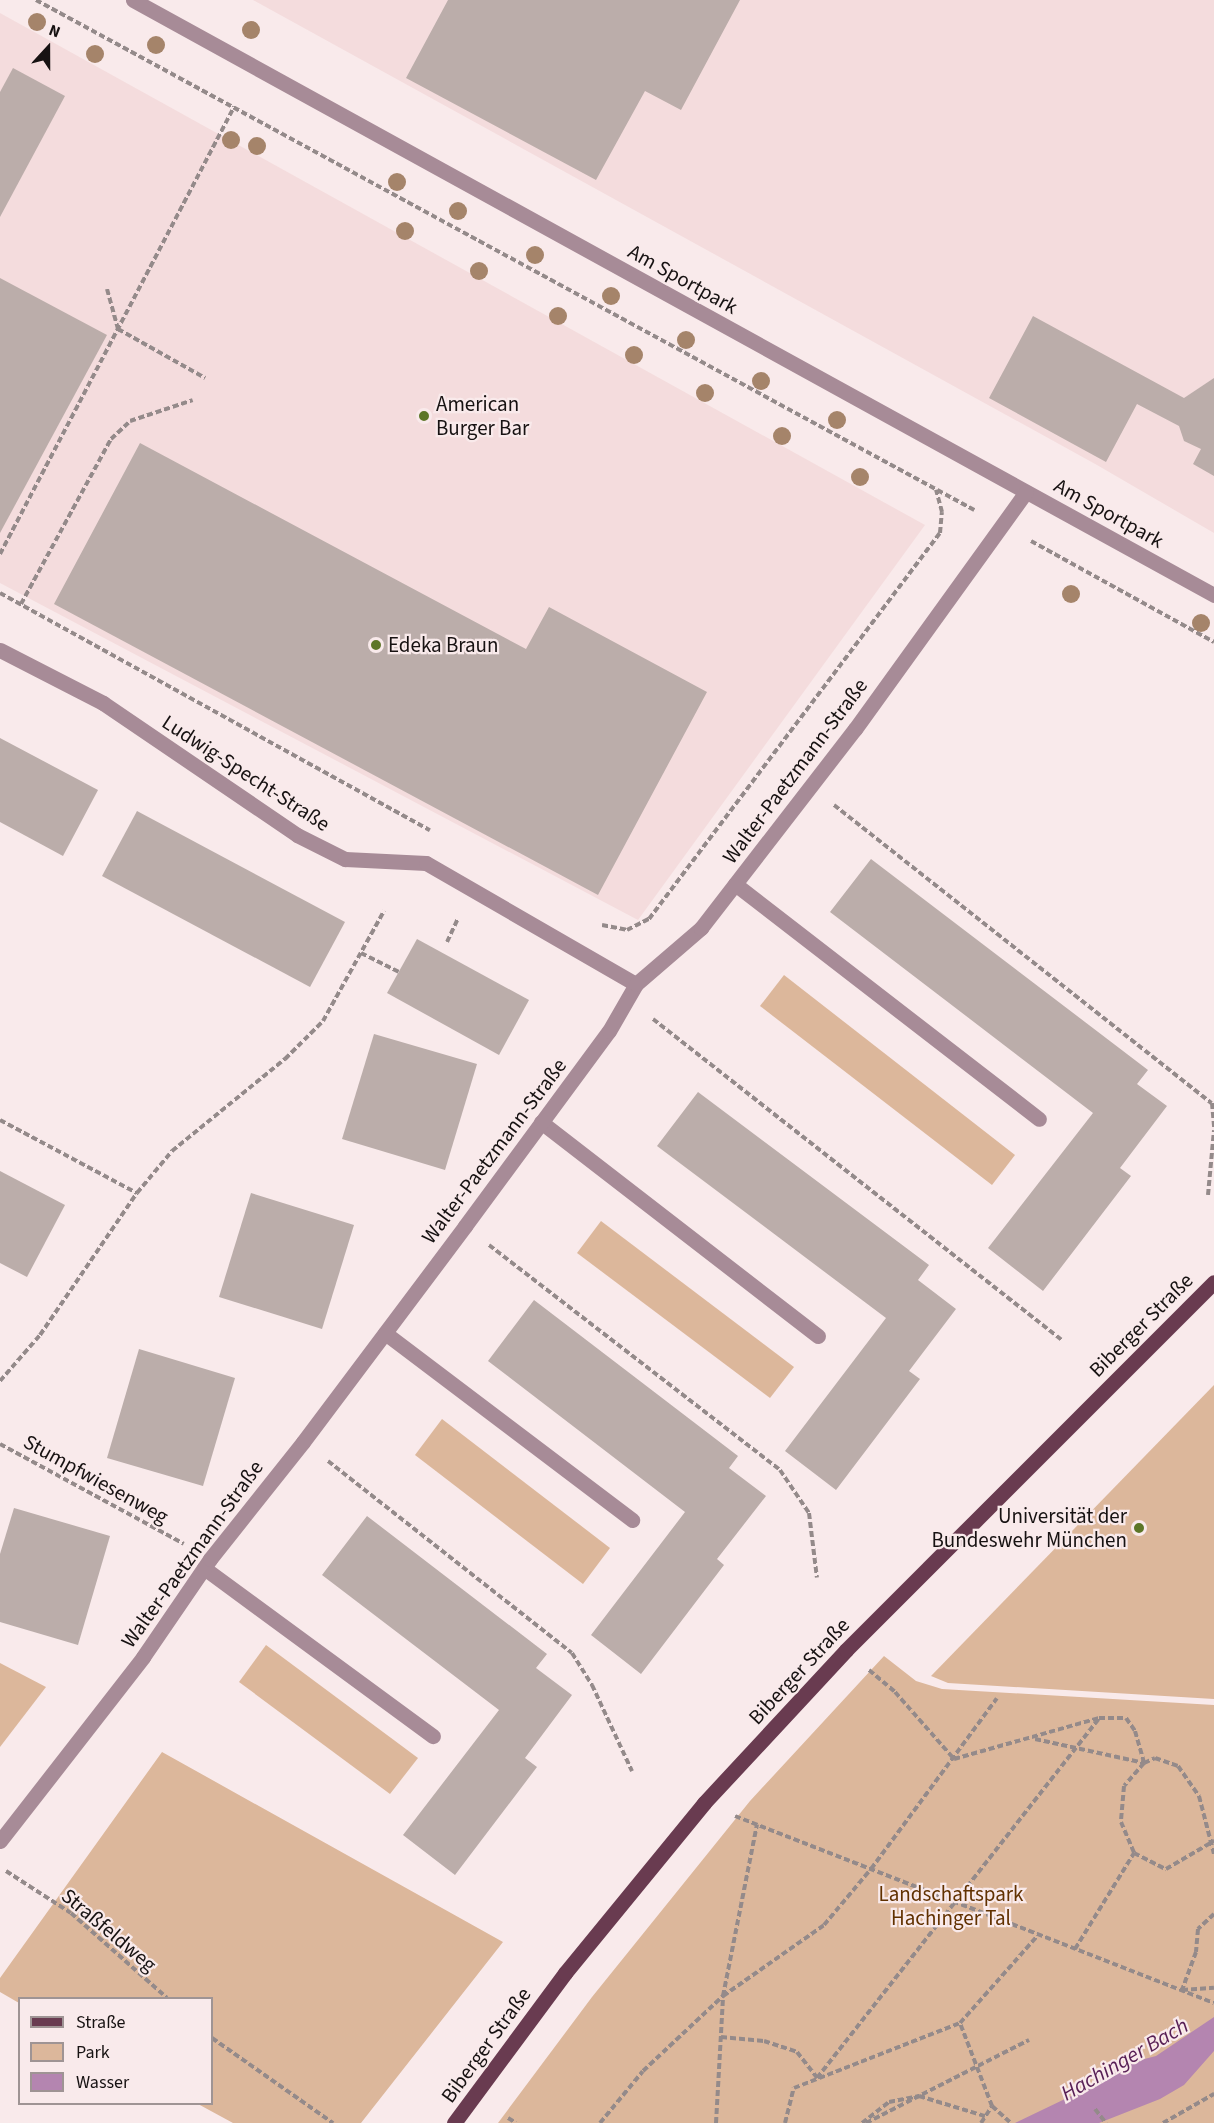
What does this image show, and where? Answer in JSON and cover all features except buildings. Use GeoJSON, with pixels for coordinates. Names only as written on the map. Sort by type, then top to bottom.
{"type":"FeatureCollection","features":[{"type":"Feature","properties":{"kind":"main road","name":"Biberger Straße"},"geometry":{"type":"LineString","coordinates":[[454,2123],[565,1973],[704,1803],[846,1650],[1214,1282]]}},
{"type":"Feature","properties":{"kind":"street","name":"Am Sportpark"},"geometry":{"type":"LineString","coordinates":[[133,0],[1214,595]]}},
{"type":"Feature","properties":{"kind":"street","name":"Walter-Paetzmann-Straße"},"geometry":{"type":"LineString","coordinates":[[0,1841],[143,1657],[207,1563],[303,1442],[465,1226],[609,1031],[636,984],[701,928],[810,787],[1004,526],[1026,492]]}},
{"type":"Feature","properties":{"kind":"street","name":"Ludwig-Specht-Straße"},"geometry":{"type":"LineString","coordinates":[[0,650],[104,703],[297,835],[345,859],[426,863],[636,984]]}},
{"type":"Feature","properties":{"kind":"street"},"geometry":{"type":"LineString","coordinates":[[735,884],[1039,1119]]}},
{"type":"Feature","properties":{"kind":"street"},"geometry":{"type":"LineString","coordinates":[[541,1122],[818,1336]]}},
{"type":"Feature","properties":{"kind":"street"},"geometry":{"type":"LineString","coordinates":[[385,1333],[632,1520]]}},
{"type":"Feature","properties":{"kind":"street"},"geometry":{"type":"LineString","coordinates":[[207,1563],[433,1736]]}},
{"type":"Feature","properties":{"kind":"path"},"geometry":{"type":"LineString","coordinates":[[36,0],[1214,642]]}},
{"type":"Feature","properties":{"kind":"path"},"geometry":{"type":"LineString","coordinates":[[0,555],[234,107]]}},
{"type":"Feature","properties":{"kind":"path"},"geometry":{"type":"LineString","coordinates":[[107,289],[118,330],[205,378]]}},
{"type":"Feature","properties":{"kind":"path"},"geometry":{"type":"LineString","coordinates":[[21,604],[111,439],[130,421],[193,400]]}},
{"type":"Feature","properties":{"kind":"path"},"geometry":{"type":"LineString","coordinates":[[594,921],[627,930],[649,919],[940,533],[942,512],[936,489]]}},
{"type":"Feature","properties":{"kind":"path"},"geometry":{"type":"LineString","coordinates":[[0,593],[437,834]]}},
{"type":"Feature","properties":{"kind":"path"},"geometry":{"type":"LineString","coordinates":[[810,787],[1212,1103],[1214,1129],[1208,1195]]}},
{"type":"Feature","properties":{"kind":"path"},"geometry":{"type":"LineString","coordinates":[[0,1381],[40,1335],[137,1193],[172,1151],[285,1059],[323,1021],[384,911]]}},
{"type":"Feature","properties":{"kind":"path"},"geometry":{"type":"LineString","coordinates":[[361,953],[399,972]]}},
{"type":"Feature","properties":{"kind":"path"},"geometry":{"type":"LineString","coordinates":[[627,999],[1063,1341]]}},
{"type":"Feature","properties":{"kind":"path"},"geometry":{"type":"LineString","coordinates":[[0,1120],[137,1193]]}},
{"type":"Feature","properties":{"kind":"path"},"geometry":{"type":"LineString","coordinates":[[465,1226],[780,1470],[809,1513],[817,1578]]}},
{"type":"Feature","properties":{"kind":"path"},"geometry":{"type":"LineString","coordinates":[[303,1442],[572,1653],[592,1685],[632,1772]]}},
{"type":"Feature","properties":{"kind":"path","name":"Stumpfwiesenweg"},"geometry":{"type":"LineString","coordinates":[[0,1444],[207,1563]]}},
{"type":"Feature","properties":{"kind":"path"},"geometry":{"type":"LineString","coordinates":[[895,1692],[954,1759]]}},
{"type":"Feature","properties":{"kind":"path"},"geometry":{"type":"LineString","coordinates":[[600,2123],[643,2071],[723,1996],[824,1924],[871,1869],[997,1698]]}},
{"type":"Feature","properties":{"kind":"path"},"geometry":{"type":"LineString","coordinates":[[954,1759],[1098,1718],[1126,1718],[1135,1731],[1144,1763]]}},
{"type":"Feature","properties":{"kind":"path"},"geometry":{"type":"LineString","coordinates":[[818,2078],[1098,1718]]}},
{"type":"Feature","properties":{"kind":"path"},"geometry":{"type":"LineString","coordinates":[[1034,1738],[1144,1763]]}},
{"type":"Feature","properties":{"kind":"path"},"geometry":{"type":"LineString","coordinates":[[1214,1841],[1209,1845],[1166,1869],[1134,1853],[1121,1822],[1124,1786],[1144,1763],[1155,1758],[1178,1766],[1199,1796],[1209,1845],[1214,1854]]}},
{"type":"Feature","properties":{"kind":"path"},"geometry":{"type":"LineString","coordinates":[[704,1803],[1214,2003]]}},
{"type":"Feature","properties":{"kind":"path"},"geometry":{"type":"LineString","coordinates":[[716,2123],[723,1996],[757,1824]]}},
{"type":"Feature","properties":{"kind":"path"},"geometry":{"type":"LineString","coordinates":[[1075,1949],[1134,1853]]}},
{"type":"Feature","properties":{"kind":"path","name":"Straßfeldweg"},"geometry":{"type":"LineString","coordinates":[[0,1867],[71,1913],[166,1997]]}},
{"type":"Feature","properties":{"kind":"path"},"geometry":{"type":"LineString","coordinates":[[1182,1990],[1196,1952],[1198,1929],[1214,1914]]}},
{"type":"Feature","properties":{"kind":"path"},"geometry":{"type":"LineString","coordinates":[[785,2123],[795,2088],[960,2023],[1039,1934]]}},
{"type":"Feature","properties":{"kind":"path"},"geometry":{"type":"LineString","coordinates":[[1182,1990],[1214,1988]]}},
{"type":"Feature","properties":{"kind":"path"},"geometry":{"type":"LineString","coordinates":[[960,2023],[979,2065],[992,2106],[1011,2123]]}},
{"type":"Feature","properties":{"kind":"path"},"geometry":{"type":"LineString","coordinates":[[721,2037],[764,2041],[798,2052],[818,2078]]}},
{"type":"Feature","properties":{"kind":"path"},"geometry":{"type":"LineString","coordinates":[[213,2039],[333,2123]]}},
{"type":"Feature","properties":{"kind":"path"},"geometry":{"type":"LineString","coordinates":[[864,2123],[1029,2040]]}},
{"type":"Feature","properties":{"kind":"path"},"geometry":{"type":"LineString","coordinates":[[1163,2123],[1214,2094]]}},
{"type":"Feature","properties":{"kind":"path"},"geometry":{"type":"LineString","coordinates":[[864,2123],[889,2102],[919,2096],[985,2116]]}},
{"type":"Feature","properties":{"kind":"path"},"geometry":{"type":"LineString","coordinates":[[981,2123],[992,2106]]}},
{"type":"Feature","properties":{"kind":"path"},"geometry":{"type":"LineString","coordinates":[[1095,2109],[1106,2123]]}},
{"type":"Feature","properties":{"kind":"path"},"geometry":{"type":"LineString","coordinates":[[508,2118],[516,2123]]}},
{"type":"Feature","properties":{"kind":"shaded area"},"geometry":{"type":"Polygon","coordinates":[[[253,0],[1214,0],[1214,533],[1097,465],[253,0]]]}},
{"type":"Feature","properties":{"kind":"shaded area"},"geometry":{"type":"Polygon","coordinates":[[[0,13],[925,525],[638,920],[0,583],[0,13]]]}},
{"type":"Feature","properties":{"kind":"green space"},"geometry":{"type":"Polygon","coordinates":[[[784,975],[1015,1155],[992,1185],[760,1006],[784,975]]]}},
{"type":"Feature","properties":{"kind":"green space"},"geometry":{"type":"Polygon","coordinates":[[[601,1221],[794,1367],[770,1398],[577,1253],[601,1221]]]}},
{"type":"Feature","properties":{"kind":"green space","name":"Universität der Bundeswehr München"},"geometry":{"type":"Polygon","coordinates":[[[1214,1385],[1214,1699],[948,1683],[931,1676],[1214,1385]]]}},
{"type":"Feature","properties":{"kind":"green space"},"geometry":{"type":"Polygon","coordinates":[[[442,1419],[610,1548],[583,1584],[415,1455],[442,1419]]]}},
{"type":"Feature","properties":{"kind":"green space"},"geometry":{"type":"Polygon","coordinates":[[[266,1645],[418,1758],[390,1794],[239,1682],[266,1645]]]}},
{"type":"Feature","properties":{"kind":"green space","name":"Landschaftspark Hachinger Tal"},"geometry":{"type":"Polygon","coordinates":[[[884,1656],[916,1681],[942,1689],[1214,1705],[1214,2123],[498,2123],[592,1997],[750,1801],[884,1656]]]}},
{"type":"Feature","properties":{"kind":"green space"},"geometry":{"type":"Polygon","coordinates":[[[0,1663],[46,1687],[0,1747],[0,1663]]]}},
{"type":"Feature","properties":{"kind":"green space"},"geometry":{"type":"Polygon","coordinates":[[[162,1752],[503,1942],[361,2123],[233,2123],[200,2105],[213,2105],[213,1997],[18,1997],[18,2002],[0,1992],[0,1978],[162,1752]]]}},
{"type":"Feature","properties":{"kind":"water"},"geometry":{"type":"Polygon","coordinates":[[[1214,2017],[1214,2051],[1184,2085],[1160,2099],[1099,2123],[1015,2123],[1092,2086],[1121,2065],[1156,2056],[1214,2017]]]}},
{"type":"Feature","properties":{"kind":"place","name":"American Burger Bar"},"geometry":{"type":"Point","coordinates":[424,416]}},
{"type":"Feature","properties":{"kind":"place","name":"Edeka Braun"},"geometry":{"type":"Point","coordinates":[376,645]}},
{"type":"Feature","properties":{"kind":"place","name":"Universität der Bundeswehr München"},"geometry":{"type":"Point","coordinates":[1139,1528]}},
{"type":"Feature","properties":{"kind":"water label","name":"Hachinger Bach"},"geometry":{"type":"Point","coordinates":[1125,2060]}}]}
